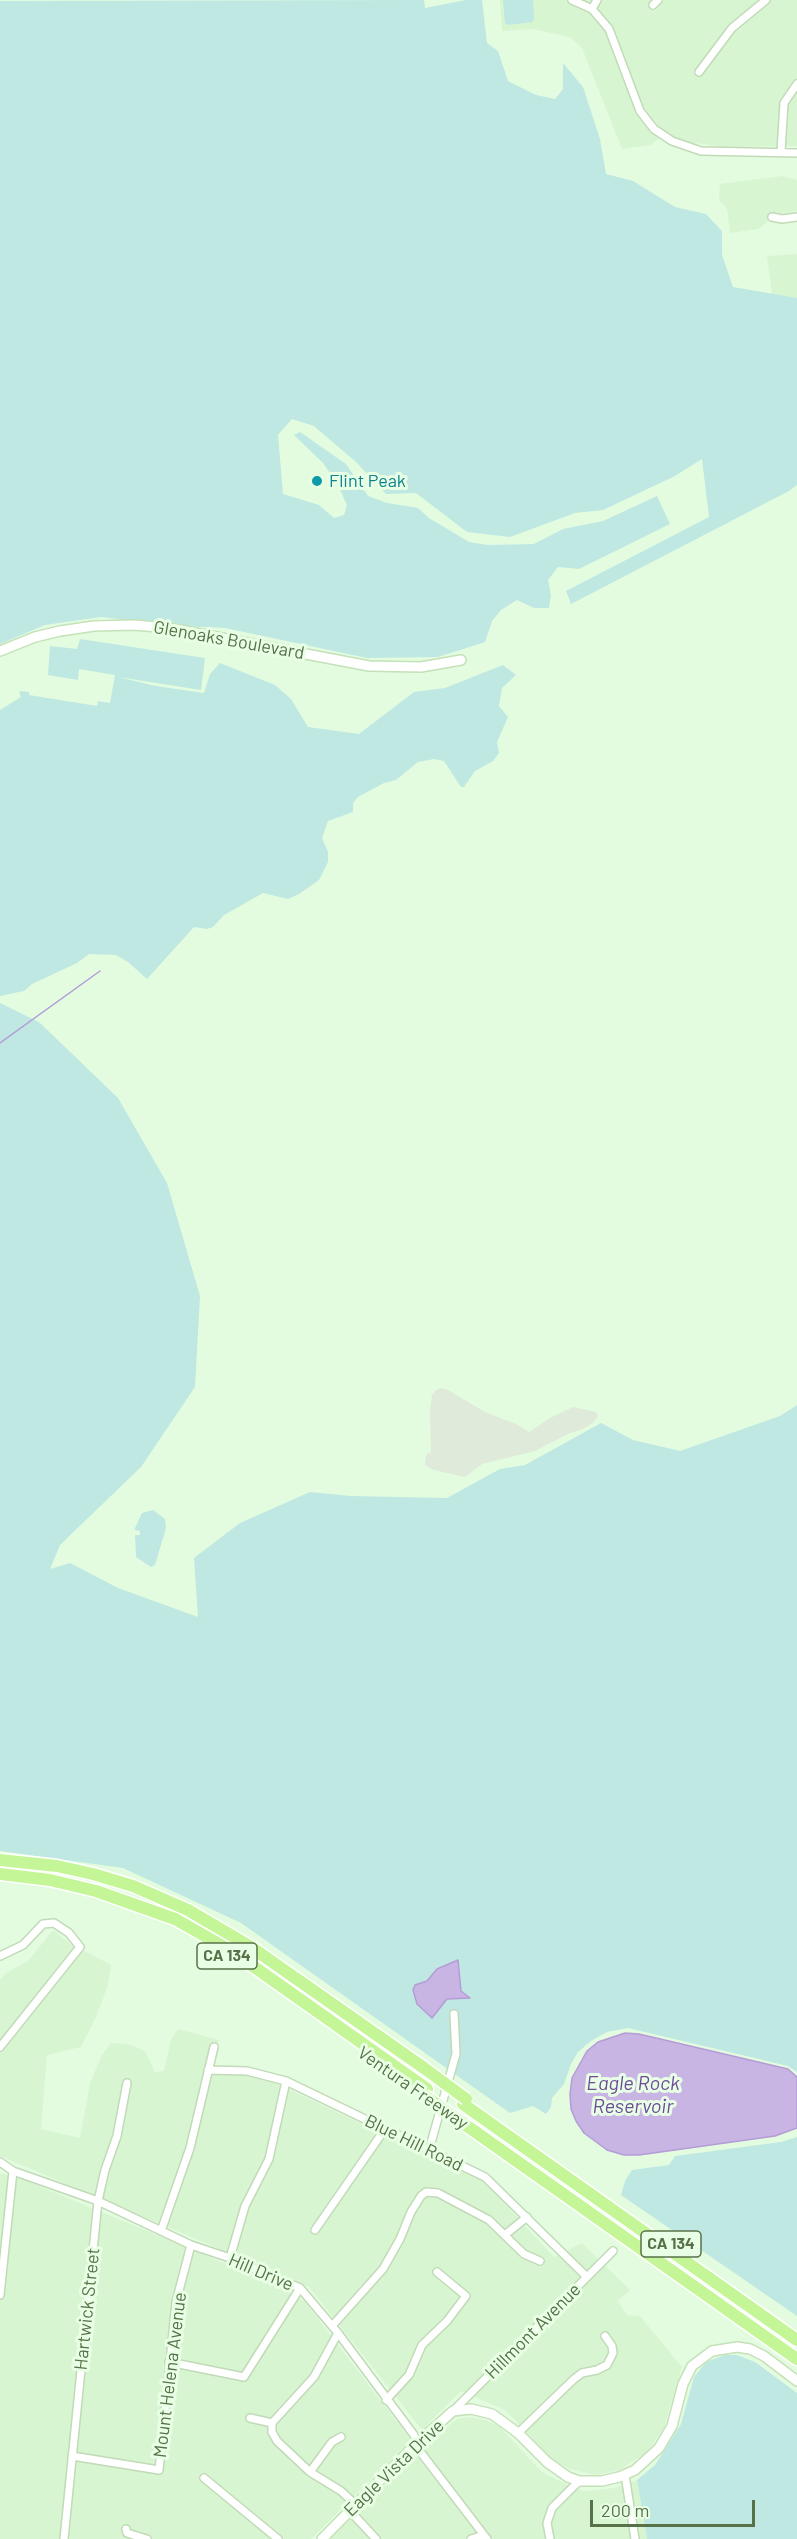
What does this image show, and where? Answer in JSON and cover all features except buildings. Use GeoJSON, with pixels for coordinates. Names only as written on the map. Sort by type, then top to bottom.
{"type":"FeatureCollection","features":[{"type":"Feature","properties":{"kind":"highway","name":"Ventura Freeway"},"geometry":{"type":"LineString","coordinates":[[0,1860],[57,1866],[133,1886],[188,1910],[251,1947],[422,2071],[463,2109],[505,2139],[548,2179],[797,2359]]}},
{"type":"Feature","properties":{"kind":"highway"},"geometry":{"type":"LineString","coordinates":[[0,1865],[44,1870],[93,1881],[132,1893],[200,1923],[244,1949],[422,2071]]}},
{"type":"Feature","properties":{"kind":"highway"},"geometry":{"type":"LineString","coordinates":[[0,1874],[50,1880],[96,1891],[175,1919],[233,1952],[426,2092]]}},
{"type":"Feature","properties":{"kind":"highway","name":"Ventura Freeway"},"geometry":{"type":"LineString","coordinates":[[0,1880],[21,1881],[85,1895],[167,1923],[202,1941],[426,2092],[463,2109],[505,2139],[545,2158],[797,2334]]}},
{"type":"Feature","properties":{"kind":"highway"},"geometry":{"type":"LineString","coordinates":[[545,2158],[797,2340]]}},
{"type":"Feature","properties":{"kind":"highway"},"geometry":{"type":"LineString","coordinates":[[548,2179],[797,2351]]}},
{"type":"Feature","properties":{"kind":"street"},"geometry":{"type":"LineString","coordinates":[[572,0],[592,9],[609,29],[640,111],[654,129],[672,141],[692,149],[797,153]]}},
{"type":"Feature","properties":{"kind":"street"},"geometry":{"type":"LineString","coordinates":[[592,9],[597,0]]}},
{"type":"Feature","properties":{"kind":"street"},"geometry":{"type":"LineString","coordinates":[[699,72],[727,33],[766,0]]}},
{"type":"Feature","properties":{"kind":"street"},"geometry":{"type":"LineString","coordinates":[[781,152],[784,103],[797,84]]}},
{"type":"Feature","properties":{"kind":"street"},"geometry":{"type":"LineString","coordinates":[[772,217],[782,219],[797,217]]}},
{"type":"Feature","properties":{"kind":"street","name":"Glenoaks Boulevard"},"geometry":{"type":"LineString","coordinates":[[0,651],[35,637],[60,631],[94,626],[134,625],[169,628],[369,666],[420,667],[461,660]]}},
{"type":"Feature","properties":{"kind":"street"},"geometry":{"type":"LineString","coordinates":[[0,1956],[23,1945],[43,1924],[54,1923],[69,1933],[80,1947],[0,2047]]}},
{"type":"Feature","properties":{"kind":"street"},"geometry":{"type":"LineString","coordinates":[[429,2150],[456,2054],[454,2014]]}},
{"type":"Feature","properties":{"kind":"street"},"geometry":{"type":"LineString","coordinates":[[161,2231],[190,2148],[214,2047]]}},
{"type":"Feature","properties":{"kind":"street","name":"Blue Hill Road"},"geometry":{"type":"LineString","coordinates":[[208,2070],[247,2071],[286,2081],[485,2177],[587,2277]]}},
{"type":"Feature","properties":{"kind":"street"},"geometry":{"type":"LineString","coordinates":[[230,2258],[245,2206],[269,2159],[286,2081]]}},
{"type":"Feature","properties":{"kind":"street","name":"Hartwick Street"},"geometry":{"type":"LineString","coordinates":[[64,2539],[98,2201],[105,2170],[117,2136],[127,2083]]}},
{"type":"Feature","properties":{"kind":"street"},"geometry":{"type":"LineString","coordinates":[[315,2230],[386,2129]]}},
{"type":"Feature","properties":{"kind":"street","name":"Hill Drive"},"geometry":{"type":"LineString","coordinates":[[0,2162],[13,2170],[98,2201],[191,2245],[230,2258],[300,2288],[338,2333],[414,2435],[419,2450],[485,2537]]}},
{"type":"Feature","properties":{"kind":"street"},"geometry":{"type":"LineString","coordinates":[[0,2295],[13,2170]]}},
{"type":"Feature","properties":{"kind":"street"},"geometry":{"type":"LineString","coordinates":[[332,2326],[383,2269],[400,2239],[411,2211],[426,2192],[438,2193],[489,2220],[506,2234],[524,2254],[540,2261]]}},
{"type":"Feature","properties":{"kind":"street"},"geometry":{"type":"LineString","coordinates":[[506,2234],[527,2217]]}},
{"type":"Feature","properties":{"kind":"street","name":"Mount Helena Avenue"},"geometry":{"type":"LineString","coordinates":[[72,2456],[159,2470],[176,2302],[191,2245]]}},
{"type":"Feature","properties":{"kind":"street","name":"Hillmont Avenue"},"geometry":{"type":"LineString","coordinates":[[453,2411],[613,2251]]}},
{"type":"Feature","properties":{"kind":"street"},"geometry":{"type":"LineString","coordinates":[[386,2400],[409,2374],[422,2345],[447,2321],[466,2296],[437,2272]]}},
{"type":"Feature","properties":{"kind":"street"},"geometry":{"type":"LineString","coordinates":[[169,2362],[244,2377],[300,2288]]}},
{"type":"Feature","properties":{"kind":"street"},"geometry":{"type":"LineString","coordinates":[[338,2333],[314,2377],[272,2423],[272,2433],[277,2441],[310,2472],[341,2491],[376,2539]]}},
{"type":"Feature","properties":{"kind":"street"},"geometry":{"type":"LineString","coordinates":[[518,2433],[574,2379],[582,2373],[607,2365],[613,2353],[612,2346],[605,2336]]}},
{"type":"Feature","properties":{"kind":"street"},"geometry":{"type":"LineString","coordinates":[[550,2539],[548,2523],[552,2508],[579,2481],[602,2481],[625,2475],[648,2460],[659,2448],[672,2426],[683,2384],[693,2366],[712,2351],[737,2347],[750,2349],[764,2356],[797,2381]]}},
{"type":"Feature","properties":{"kind":"street","name":"Eagle Vista Drive"},"geometry":{"type":"LineString","coordinates":[[322,2539],[417,2443],[453,2411],[483,2410],[501,2418],[547,2462],[579,2481]]}},
{"type":"Feature","properties":{"kind":"street"},"geometry":{"type":"LineString","coordinates":[[250,2418],[272,2423]]}},
{"type":"Feature","properties":{"kind":"street"},"geometry":{"type":"LineString","coordinates":[[310,2472],[332,2442],[341,2437]]}},
{"type":"Feature","properties":{"kind":"street"},"geometry":{"type":"LineString","coordinates":[[625,2475],[635,2539]]}},
{"type":"Feature","properties":{"kind":"street"},"geometry":{"type":"LineString","coordinates":[[204,2478],[278,2539]]}},
{"type":"Feature","properties":{"kind":"street"},"geometry":{"type":"LineString","coordinates":[[126,2529],[127,2533],[147,2539]]}},
{"type":"Feature","properties":{"kind":"street"},"geometry":{"type":"LineString","coordinates":[[471,2539],[485,2537]]}},
{"type":"Feature","properties":{"kind":"shaded area"},"geometry":{"type":"Polygon","coordinates":[[[424,0],[425,8],[466,0],[482,0],[487,43],[498,51],[508,81],[536,95],[555,99],[563,89],[563,63],[583,87],[600,139],[606,174],[633,181],[675,207],[706,214],[722,231],[722,255],[733,287],[797,298],[797,485],[571,604],[566,591],[709,517],[702,459],[675,476],[603,510],[575,513],[510,537],[467,532],[416,493],[386,494],[356,462],[314,426],[292,419],[278,435],[283,494],[319,505],[334,518],[344,515],[347,505],[337,483],[323,463],[294,435],[300,432],[346,464],[368,496],[387,503],[418,508],[429,518],[469,542],[488,545],[534,544],[563,529],[603,521],[657,496],[670,524],[579,569],[558,567],[548,580],[551,595],[549,608],[534,608],[517,600],[501,610],[492,621],[485,642],[438,657],[367,658],[225,628],[178,626],[101,617],[45,625],[0,644],[0,1],[424,0]]]}},
{"type":"Feature","properties":{"kind":"shaded area"},"geometry":{"type":"Polygon","coordinates":[[[500,0],[797,0],[797,146],[724,147],[681,141],[666,134],[650,145],[622,149],[582,48],[570,37],[532,29],[502,31],[500,0]]]}},
{"type":"Feature","properties":{"kind":"shaded area"},"geometry":{"type":"Polygon","coordinates":[[[503,0],[533,0],[534,19],[532,22],[508,25],[505,23],[503,0]]]}},
{"type":"Feature","properties":{"kind":"shaded area"},"geometry":{"type":"Polygon","coordinates":[[[783,176],[797,180],[797,211],[778,214],[758,229],[730,233],[727,209],[719,200],[720,184],[783,176]]]}},
{"type":"Feature","properties":{"kind":"shaded area"},"geometry":{"type":"Polygon","coordinates":[[[797,254],[797,298],[772,294],[767,256],[797,254]]]}},
{"type":"Feature","properties":{"kind":"shaded area"},"geometry":{"type":"Polygon","coordinates":[[[80,639],[205,658],[201,690],[118,677],[156,686],[204,693],[210,674],[220,663],[275,685],[291,699],[308,727],[359,734],[414,692],[445,688],[503,665],[516,675],[502,688],[499,706],[508,717],[497,742],[499,753],[493,761],[475,771],[464,787],[461,787],[444,761],[434,759],[418,762],[396,780],[384,783],[358,797],[353,803],[353,812],[328,821],[322,838],[328,852],[328,862],[319,880],[299,894],[288,899],[263,893],[224,915],[213,927],[207,929],[194,927],[147,979],[128,962],[116,955],[89,954],[77,963],[32,984],[24,991],[0,996],[0,710],[21,697],[19,692],[21,691],[29,692],[29,695],[97,706],[98,701],[110,703],[115,675],[79,669],[78,680],[48,675],[50,646],[77,649],[80,639]]]}},
{"type":"Feature","properties":{"kind":"shaded area"},"geometry":{"type":"Polygon","coordinates":[[[0,1003],[39,1022],[118,1098],[167,1183],[200,1296],[195,1387],[141,1467],[60,1545],[50,1569],[70,1563],[118,1588],[198,1617],[194,1558],[240,1523],[310,1492],[350,1496],[447,1498],[500,1469],[525,1465],[601,1423],[633,1440],[680,1451],[780,1416],[797,1405],[797,2072],[788,2066],[628,2028],[607,2032],[578,2052],[564,2084],[552,2098],[551,2107],[546,2114],[533,2106],[510,2113],[241,1923],[123,1868],[0,1851],[0,1003]]]}},
{"type":"Feature","properties":{"kind":"shaded area"},"geometry":{"type":"Polygon","coordinates":[[[441,1388],[529,1432],[573,1407],[596,1412],[598,1416],[594,1422],[583,1429],[535,1451],[482,1464],[465,1477],[434,1470],[425,1465],[426,1455],[431,1452],[432,1395],[441,1388]]]}},
{"type":"Feature","properties":{"kind":"shaded area"},"geometry":{"type":"Polygon","coordinates":[[[153,1510],[165,1519],[166,1528],[155,1565],[151,1567],[136,1557],[135,1535],[140,1535],[140,1531],[135,1528],[142,1513],[153,1510]]]}},
{"type":"Feature","properties":{"kind":"shaded area"},"geometry":{"type":"Polygon","coordinates":[[[53,1930],[69,1943],[111,1965],[108,1985],[81,2047],[47,2055],[41,2129],[80,2138],[90,2083],[102,2055],[111,2043],[128,2044],[145,2051],[155,2072],[164,2071],[171,2040],[178,2029],[219,2040],[209,2072],[245,2074],[271,2081],[485,2182],[554,2257],[582,2243],[630,2290],[618,2301],[627,2315],[640,2316],[682,2367],[664,2428],[646,2453],[619,2470],[596,2475],[570,2469],[552,2459],[505,2410],[461,2391],[422,2430],[309,2287],[0,2156],[0,1980],[6,1973],[28,1961],[53,1930]]]}},
{"type":"Feature","properties":{"kind":"shaded area"},"geometry":{"type":"Polygon","coordinates":[[[797,2137],[797,2316],[621,2195],[625,2181],[632,2170],[669,2165],[675,2156],[781,2142],[797,2137]]]}},
{"type":"Feature","properties":{"kind":"shaded area"},"geometry":{"type":"Polygon","coordinates":[[[0,2173],[22,2179],[277,2285],[305,2302],[411,2440],[311,2539],[0,2539],[0,2173]]]}},
{"type":"Feature","properties":{"kind":"shaded area"},"geometry":{"type":"Polygon","coordinates":[[[725,2355],[737,2355],[755,2362],[797,2393],[797,2539],[647,2539],[637,2480],[655,2465],[681,2424],[694,2377],[706,2362],[725,2355]]]}},
{"type":"Feature","properties":{"kind":"shaded area"},"geometry":{"type":"Polygon","coordinates":[[[469,2417],[486,2420],[500,2427],[542,2472],[566,2484],[585,2491],[614,2488],[637,2480],[647,2539],[330,2539],[445,2428],[457,2419],[469,2417]]]}},
{"type":"Feature","properties":{"kind":"water"},"geometry":{"type":"Polygon","coordinates":[[[458,1960],[461,1991],[470,1998],[447,1999],[432,2018],[417,2004],[413,1990],[415,1985],[427,1981],[437,1969],[458,1960]]]}},
{"type":"Feature","properties":{"kind":"water","name":"Eagle Rock Reservoir"},"geometry":{"type":"Polygon","coordinates":[[[625,2033],[639,2034],[788,2069],[797,2077],[797,2128],[775,2136],[639,2155],[624,2155],[607,2150],[584,2133],[576,2121],[571,2109],[572,2078],[587,2051],[598,2042],[625,2033]]]}},
{"type":"Feature","properties":{"kind":"waterway"},"geometry":{"type":"LineString","coordinates":[[0,1043],[100,971]]}},
{"type":"Feature","properties":{"kind":"place","name":"Flint Peak"},"geometry":{"type":"Point","coordinates":[317,481]}}]}
